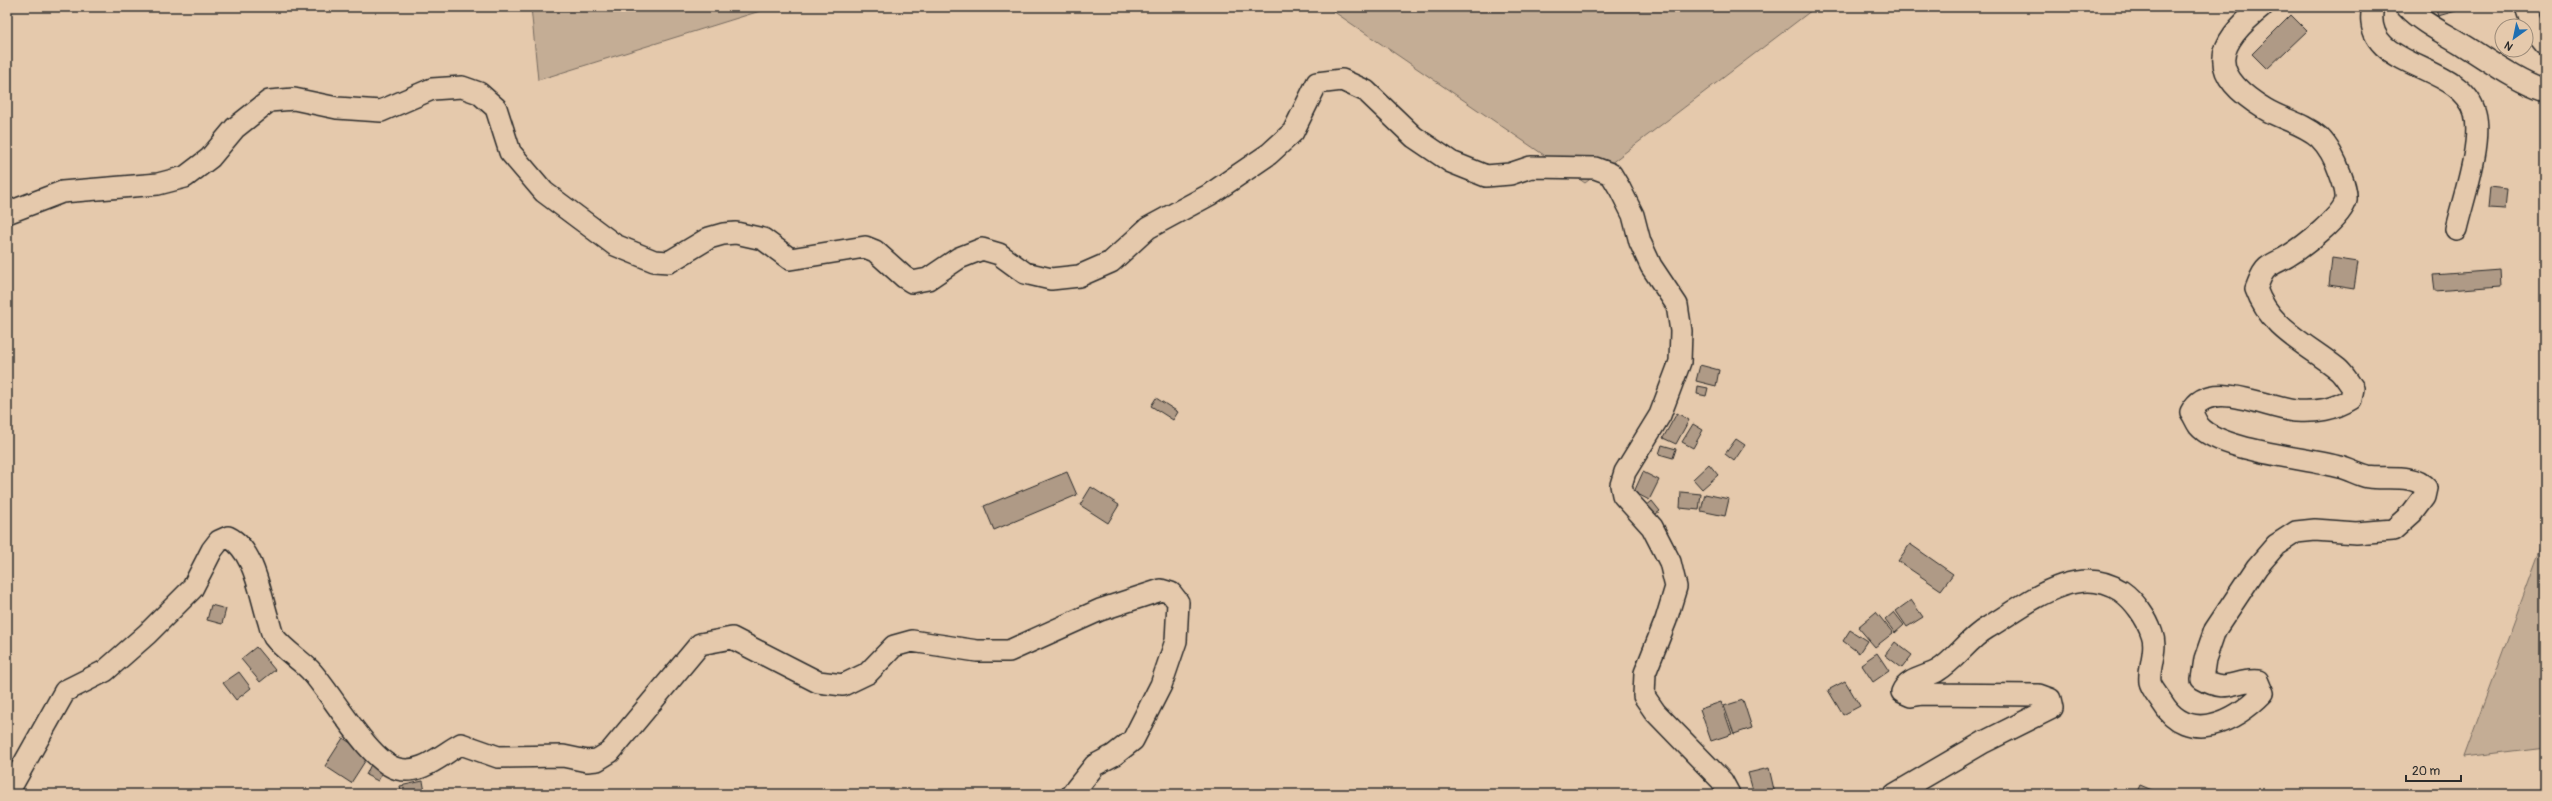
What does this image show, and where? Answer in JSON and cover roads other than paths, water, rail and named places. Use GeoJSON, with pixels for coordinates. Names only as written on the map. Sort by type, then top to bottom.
{"type":"FeatureCollection","features":[{"type":"Feature","properties":{"kind":"street"},"geometry":{"type":"LineString","coordinates":[[1895,794],[1984,742],[2052,708],[2050,699],[2039,695],[1923,694],[1910,696],[1902,692],[1908,683],[1938,670],[1983,630],[2051,589],[2074,581],[2103,582],[2130,597],[2153,635],[2150,683],[2168,712],[2184,723],[2196,727],[2216,725],[2228,720],[2263,693],[2258,681],[2244,680],[2229,687],[2213,686],[2202,679],[2205,660],[2215,630],[2257,567],[2276,545],[2296,532],[2314,530],[2356,533],[2392,530],[2401,524],[2424,497],[2426,488],[2422,483],[2413,480],[2366,477],[2339,467],[2298,460],[2230,442],[2199,426],[2191,412],[2196,403],[2210,395],[2231,396],[2295,411],[2320,411],[2337,407],[2351,399],[2353,388],[2339,370],[2289,335],[2271,317],[2256,289],[2266,268],[2288,256],[2316,235],[2339,212],[2346,200],[2345,185],[2336,161],[2319,138],[2298,124],[2266,110],[2232,82],[2222,64],[2224,48],[2241,24],[2262,7]]}},
{"type":"Feature","properties":{"kind":"street"},"geometry":{"type":"LineString","coordinates":[[2374,7],[2370,21],[2380,43],[2400,58],[2453,84],[2469,97],[2476,115],[2476,151],[2456,229]]}},
{"type":"Feature","properties":{"kind":"street"},"geometry":{"type":"LineString","coordinates":[[2407,7],[2435,28],[2512,76],[2528,85],[2545,91]]}},
{"type":"Feature","properties":{"kind":"street"},"geometry":{"type":"LineString","coordinates":[[2526,7],[2534,30],[2545,44]]}},
{"type":"Feature","properties":{"kind":"street"},"geometry":{"type":"LineString","coordinates":[[7,213],[62,192],[158,184],[185,177],[210,158],[235,128],[269,101],[294,99],[337,108],[381,111],[432,89],[462,88],[479,93],[496,108],[510,152],[544,192],[615,245],[654,261],[669,262],[708,238],[723,234],[736,233],[763,239],[790,259],[865,247],[875,251],[904,277],[912,282],[928,279],[959,258],[982,249],[1000,254],[1025,273],[1050,279],[1079,276],[1111,262],[1148,228],[1209,195],[1269,154],[1293,132],[1317,83],[1342,80],[1366,91],[1414,137],[1458,165],[1486,176],[1510,174],[1531,166],[1595,168],[1611,174],[1620,189],[1633,215],[1640,242],[1651,266],[1677,305],[1681,331],[1680,362],[1660,415],[1625,472],[1621,485],[1623,496],[1652,527],[1670,562],[1676,587],[1666,620],[1645,673],[1644,696],[1655,712],[1722,781],[1729,794]]}},
{"type":"Feature","properties":{"kind":"street"},"geometry":{"type":"LineString","coordinates":[[7,794],[65,691],[105,671],[147,634],[192,589],[212,550],[219,541],[228,538],[238,542],[249,560],[274,636],[310,670],[360,737],[382,759],[397,769],[408,770],[433,762],[461,744],[498,757],[563,756],[587,761],[597,760],[610,752],[700,644],[732,638],[818,682],[843,685],[868,673],[886,654],[904,642],[912,641],[977,651],[1009,651],[1100,610],[1161,590],[1172,594],[1178,602],[1176,641],[1161,685],[1133,740],[1114,755],[1095,765],[1072,794]]}}]}
